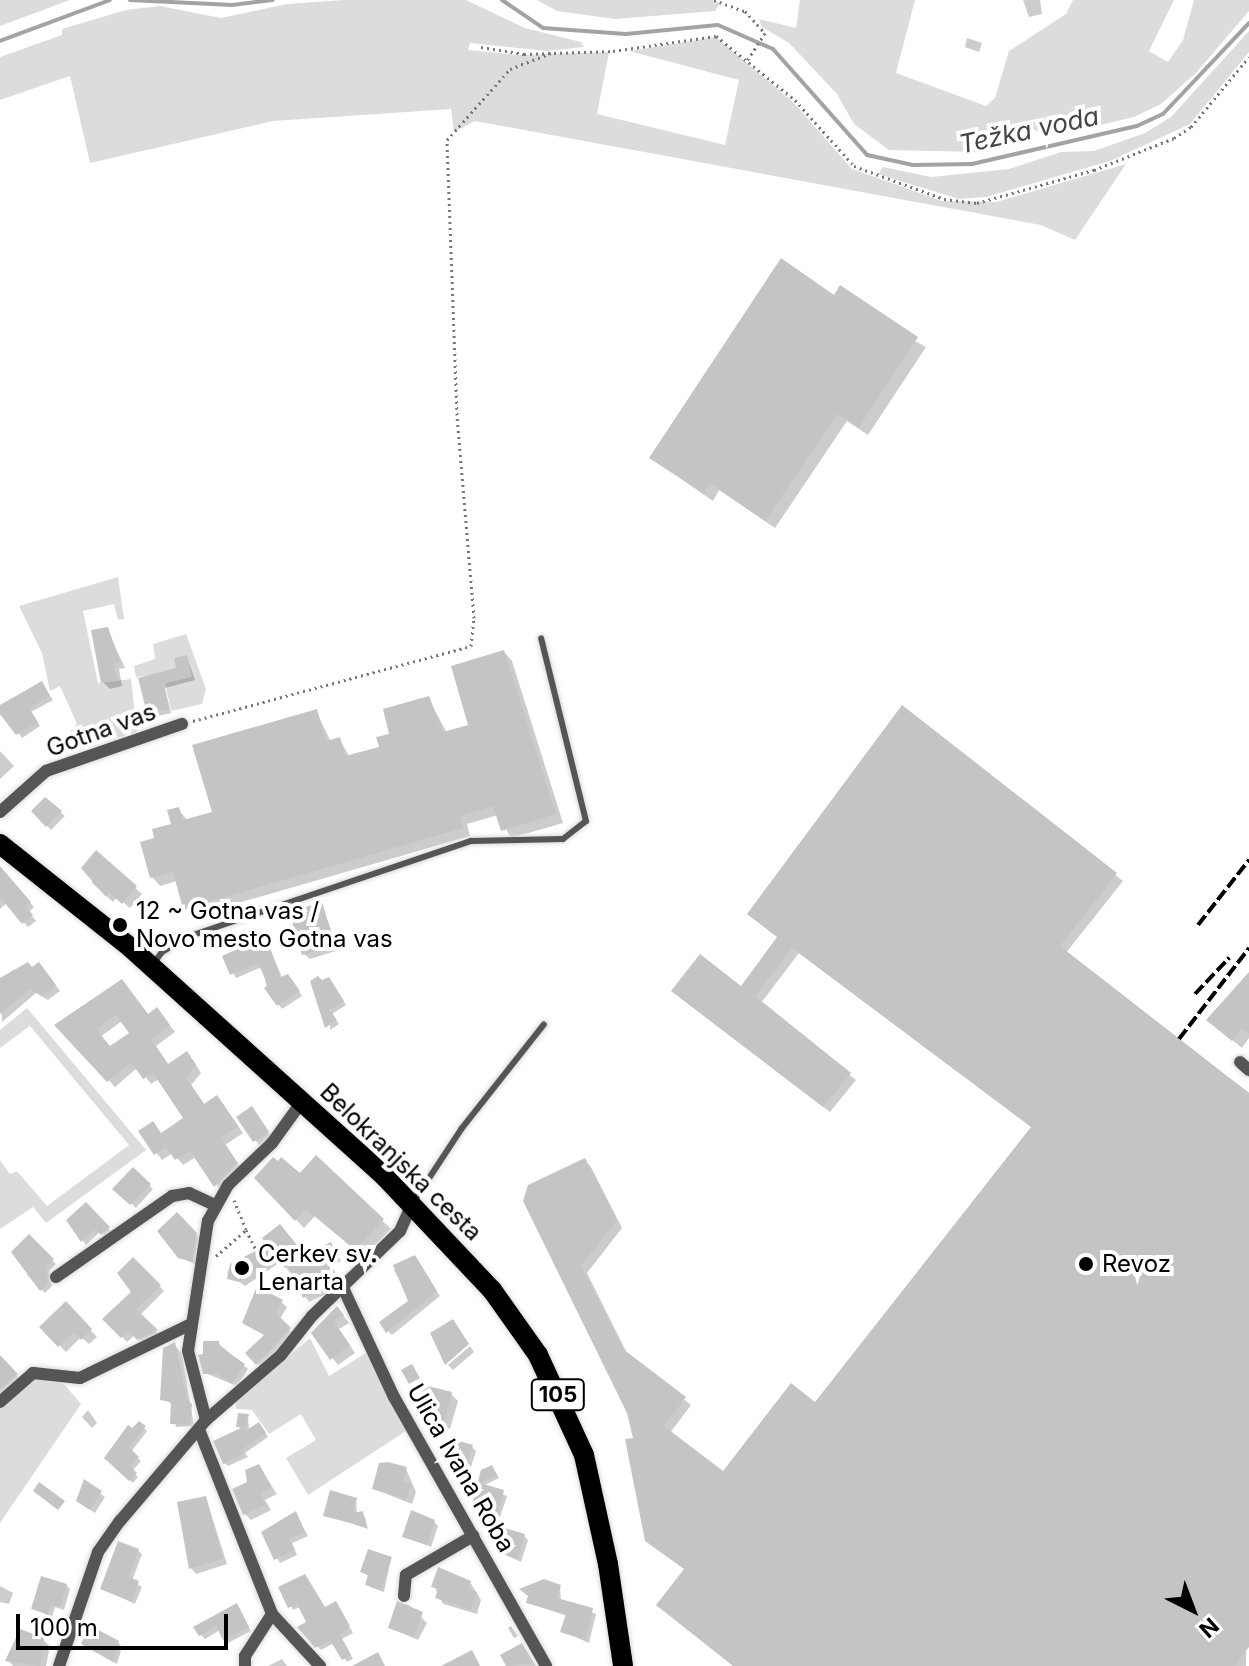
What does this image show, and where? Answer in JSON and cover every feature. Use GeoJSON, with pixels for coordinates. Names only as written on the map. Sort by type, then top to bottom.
{"type":"FeatureCollection","features":[{"type":"Feature","properties":{"kind":"main road","name":"Belokranjska cesta"},"geometry":{"type":"LineString","coordinates":[[0,844],[151,967],[412,1204],[492,1290],[538,1355],[566,1410],[584,1455],[605,1548],[623,1666]]}},
{"type":"Feature","properties":{"kind":"street","name":"Gotna vas"},"geometry":{"type":"LineString","coordinates":[[0,812],[46,771],[182,724]]}},
{"type":"Feature","properties":{"kind":"street"},"geometry":{"type":"LineString","coordinates":[[301,1103],[272,1143],[228,1185],[215,1205],[189,1325],[188,1351],[203,1426],[272,1614],[285,1635],[320,1666]]}},
{"type":"Feature","properties":{"kind":"street"},"geometry":{"type":"LineString","coordinates":[[56,1277],[172,1196],[189,1193],[215,1205]]}},
{"type":"Feature","properties":{"kind":"street"},"geometry":{"type":"LineString","coordinates":[[59,1666],[98,1552],[159,1471],[281,1355],[312,1316],[344,1290],[400,1231],[412,1204]]}},
{"type":"Feature","properties":{"kind":"street","name":"Ulica Ivana Roba"},"geometry":{"type":"LineString","coordinates":[[344,1290],[394,1397],[546,1666]]}},
{"type":"Feature","properties":{"kind":"street"},"geometry":{"type":"LineString","coordinates":[[0,1402],[33,1373],[80,1378],[189,1325]]}},
{"type":"Feature","properties":{"kind":"street"},"geometry":{"type":"LineString","coordinates":[[404,1596],[406,1575],[473,1536]]}},
{"type":"Feature","properties":{"kind":"street"},"geometry":{"type":"LineString","coordinates":[[245,1666],[245,1656],[272,1614]]}},
{"type":"Feature","properties":{"kind":"lane"},"geometry":{"type":"LineString","coordinates":[[151,967],[162,952],[187,937],[456,846],[495,839],[563,839],[586,821],[541,638]]}},
{"type":"Feature","properties":{"kind":"lane"},"geometry":{"type":"LineString","coordinates":[[412,1204],[445,1152],[544,1024]]}},
{"type":"Feature","properties":{"kind":"path"},"geometry":{"type":"LineString","coordinates":[[714,0],[745,11],[765,33],[747,61]]}},
{"type":"Feature","properties":{"kind":"path"},"geometry":{"type":"LineString","coordinates":[[481,47],[551,53],[658,47],[716,36],[795,100],[854,166],[944,199],[977,203],[1094,170],[1174,138],[1191,127],[1249,57]]}},
{"type":"Feature","properties":{"kind":"path"},"geometry":{"type":"LineString","coordinates":[[182,724],[471,646],[474,618],[457,415],[447,140],[510,69],[551,53]]}},
{"type":"Feature","properties":{"kind":"path"},"geometry":{"type":"LineString","coordinates":[[228,1185],[261,1260]]}},
{"type":"Feature","properties":{"kind":"path"},"geometry":{"type":"LineString","coordinates":[[213,1260],[246,1230]]}},
{"type":"Feature","properties":{"kind":"shaded area"},"geometry":{"type":"Polygon","coordinates":[[[0,0],[70,0],[0,26],[0,0]]]}},
{"type":"Feature","properties":{"kind":"shaded area"},"geometry":{"type":"Polygon","coordinates":[[[344,0],[466,0],[525,28],[581,42],[584,47],[547,51],[470,43],[468,50],[519,55],[609,52],[597,114],[725,145],[739,80],[629,51],[716,37],[793,102],[852,169],[942,201],[996,202],[1126,164],[1075,240],[1041,225],[475,121],[454,132],[451,109],[273,121],[90,163],[70,76],[0,100],[0,57],[62,35],[62,29],[126,10],[160,6],[221,18],[287,4],[344,0]]]}},
{"type":"Feature","properties":{"kind":"shaded area"},"geometry":{"type":"Polygon","coordinates":[[[537,0],[712,0],[720,3],[715,11],[615,19],[557,11],[537,0]]]}},
{"type":"Feature","properties":{"kind":"shaded area"},"geometry":{"type":"Polygon","coordinates":[[[800,0],[915,0],[896,73],[986,106],[995,98],[1009,51],[1066,14],[1073,0],[1174,0],[1149,51],[1168,62],[1183,40],[1194,0],[1249,0],[1249,11],[1196,73],[1161,104],[1134,117],[1055,136],[1020,126],[979,152],[889,150],[854,124],[837,94],[789,43],[762,27],[759,19],[796,28],[800,0]]]}},
{"type":"Feature","properties":{"kind":"shaded area"},"geometry":{"type":"Polygon","coordinates":[[[1249,31],[1249,52],[1190,124],[1110,161],[986,197],[959,199],[878,174],[883,167],[931,177],[1009,169],[1061,152],[1094,151],[1145,133],[1171,117],[1249,31]]]}},
{"type":"Feature","properties":{"kind":"shaded area"},"geometry":{"type":"Polygon","coordinates":[[[118,577],[124,619],[118,620],[114,604],[83,611],[98,683],[131,679],[137,732],[78,749],[70,732],[77,724],[60,686],[50,691],[42,653],[19,606],[118,577]]]}},
{"type":"Feature","properties":{"kind":"shaded area"},"geometry":{"type":"Polygon","coordinates":[[[186,634],[206,689],[202,704],[171,711],[163,674],[136,677],[134,666],[155,659],[153,644],[186,634]]]}},
{"type":"Feature","properties":{"kind":"shaded area"},"geometry":{"type":"Polygon","coordinates":[[[27,1008],[146,1150],[46,1223],[33,1207],[0,1229],[0,1160],[10,1174],[17,1171],[47,1206],[129,1145],[30,1026],[0,1048],[0,1030],[27,1008]]]}},
{"type":"Feature","properties":{"kind":"shaded area"},"geometry":{"type":"Polygon","coordinates":[[[310,1338],[329,1376],[366,1353],[406,1431],[308,1495],[286,1458],[316,1440],[301,1414],[269,1434],[252,1410],[236,1409],[236,1401],[310,1338]]]}},
{"type":"Feature","properties":{"kind":"shaded area"},"geometry":{"type":"Polygon","coordinates":[[[46,1376],[64,1384],[81,1404],[0,1523],[0,1409],[32,1377],[46,1376]]]}},
{"type":"Feature","properties":{"kind":"building"},"geometry":{"type":"Polygon","coordinates":[[[781,258],[834,295],[840,285],[918,337],[859,427],[837,414],[765,521],[710,483],[703,493],[649,458],[781,258]]]}},
{"type":"Feature","properties":{"kind":"building"},"geometry":{"type":"Polygon","coordinates":[[[108,627],[120,662],[113,663],[117,680],[101,683],[91,630],[108,627]]]}},
{"type":"Feature","properties":{"kind":"building"},"geometry":{"type":"Polygon","coordinates":[[[504,650],[556,814],[501,831],[493,806],[460,816],[463,828],[183,909],[173,872],[150,878],[140,842],[154,838],[152,829],[171,824],[167,810],[179,807],[183,820],[212,812],[192,745],[317,709],[326,741],[340,737],[345,756],[379,747],[376,737],[389,734],[383,709],[429,696],[443,732],[468,725],[451,666],[504,650]]]}},
{"type":"Feature","properties":{"kind":"building"},"geometry":{"type":"Polygon","coordinates":[[[187,655],[192,677],[163,684],[169,709],[147,714],[138,678],[176,668],[174,658],[187,655]]]}},
{"type":"Feature","properties":{"kind":"building"},"geometry":{"type":"Polygon","coordinates":[[[42,681],[50,696],[29,708],[38,722],[16,735],[0,714],[0,705],[42,681]]]}},
{"type":"Feature","properties":{"kind":"building","name":"Revoz"},"geometry":{"type":"Polygon","coordinates":[[[902,705],[1117,873],[1060,946],[1249,1093],[1249,1647],[1235,1666],[733,1666],[656,1605],[684,1569],[645,1541],[625,1439],[633,1438],[627,1413],[523,1201],[528,1185],[585,1158],[617,1220],[581,1266],[623,1349],[686,1397],[664,1426],[723,1471],[791,1383],[815,1402],[1031,1127],[792,948],[755,996],[851,1073],[823,1107],[671,991],[700,954],[741,986],[777,937],[747,914],[902,705]]]}},
{"type":"Feature","properties":{"kind":"building"},"geometry":{"type":"Polygon","coordinates":[[[45,797],[62,811],[46,827],[31,811],[45,797]]]}},
{"type":"Feature","properties":{"kind":"building"},"geometry":{"type":"Polygon","coordinates":[[[96,850],[137,886],[122,904],[109,892],[106,897],[81,868],[96,850]]]}},
{"type":"Feature","properties":{"kind":"building"},"geometry":{"type":"Polygon","coordinates":[[[0,866],[31,902],[25,906],[33,915],[22,924],[0,897],[0,866]]]}},
{"type":"Feature","properties":{"kind":"building"},"geometry":{"type":"Polygon","coordinates":[[[322,902],[335,945],[302,955],[289,912],[322,902]]]}},
{"type":"Feature","properties":{"kind":"building"},"geometry":{"type":"Polygon","coordinates":[[[263,930],[281,977],[288,974],[300,991],[277,1006],[264,988],[268,985],[258,963],[230,975],[222,956],[250,943],[247,936],[263,930]]]}},
{"type":"Feature","properties":{"kind":"building"},"geometry":{"type":"Polygon","coordinates":[[[28,962],[32,967],[39,962],[56,985],[42,996],[30,989],[0,1014],[0,978],[28,962]]]}},
{"type":"Feature","properties":{"kind":"building"},"geometry":{"type":"Polygon","coordinates":[[[1249,972],[1249,1034],[1241,1028],[1232,1041],[1206,1020],[1249,972]]]}},
{"type":"Feature","properties":{"kind":"building"},"geometry":{"type":"Polygon","coordinates":[[[318,976],[322,980],[329,977],[344,1001],[330,1010],[337,1020],[325,1028],[310,981],[318,976]]]}},
{"type":"Feature","properties":{"kind":"building"},"geometry":{"type":"Polygon","coordinates":[[[122,979],[148,1014],[157,1007],[170,1025],[151,1039],[168,1064],[187,1051],[196,1065],[186,1077],[204,1104],[217,1095],[238,1126],[221,1138],[238,1163],[214,1187],[190,1151],[175,1160],[166,1147],[154,1155],[138,1131],[153,1121],[161,1133],[183,1118],[153,1073],[143,1079],[131,1062],[107,1082],[54,1025],[122,979]],[[116,1015],[96,1029],[110,1046],[129,1033],[116,1015]]]}},
{"type":"Feature","properties":{"kind":"building"},"geometry":{"type":"Polygon","coordinates":[[[252,1106],[269,1132],[253,1142],[236,1117],[252,1106]]]}},
{"type":"Feature","properties":{"kind":"building"},"geometry":{"type":"Polygon","coordinates":[[[316,1155],[384,1219],[355,1250],[306,1209],[295,1221],[254,1178],[273,1157],[278,1161],[281,1157],[300,1173],[316,1155]]]}},
{"type":"Feature","properties":{"kind":"building"},"geometry":{"type":"Polygon","coordinates":[[[133,1167],[151,1184],[130,1205],[112,1189],[133,1167]]]}},
{"type":"Feature","properties":{"kind":"building"},"geometry":{"type":"Polygon","coordinates":[[[86,1202],[110,1227],[101,1235],[96,1229],[81,1242],[66,1220],[86,1202]]]}},
{"type":"Feature","properties":{"kind":"building"},"geometry":{"type":"Polygon","coordinates":[[[177,1212],[197,1233],[193,1262],[178,1258],[157,1231],[177,1212]]]}},
{"type":"Feature","properties":{"kind":"building"},"geometry":{"type":"Polygon","coordinates":[[[280,1224],[305,1255],[331,1242],[338,1256],[328,1260],[334,1274],[321,1279],[325,1288],[303,1298],[288,1266],[285,1268],[276,1257],[239,1282],[227,1279],[230,1264],[267,1245],[262,1238],[280,1224]]]}},
{"type":"Feature","properties":{"kind":"building"},"geometry":{"type":"Polygon","coordinates":[[[29,1234],[54,1259],[46,1267],[49,1282],[40,1291],[11,1252],[29,1234]]]}},
{"type":"Feature","properties":{"kind":"building"},"geometry":{"type":"Polygon","coordinates":[[[415,1255],[437,1291],[386,1333],[379,1322],[408,1301],[393,1265],[415,1255]]]}},
{"type":"Feature","properties":{"kind":"building"},"geometry":{"type":"Polygon","coordinates":[[[133,1257],[161,1285],[136,1309],[158,1330],[137,1340],[129,1331],[121,1338],[102,1319],[131,1292],[117,1273],[133,1257]]]}},
{"type":"Feature","properties":{"kind":"building"},"geometry":{"type":"Polygon","coordinates":[[[257,1286],[283,1300],[276,1313],[291,1328],[256,1365],[245,1353],[264,1335],[242,1323],[257,1286]]]}},
{"type":"Feature","properties":{"kind":"building"},"geometry":{"type":"Polygon","coordinates":[[[66,1301],[92,1329],[81,1340],[74,1332],[58,1347],[39,1327],[66,1301]]]}},
{"type":"Feature","properties":{"kind":"building"},"geometry":{"type":"Polygon","coordinates":[[[337,1306],[344,1315],[334,1322],[350,1345],[330,1360],[311,1333],[337,1306]]]}},
{"type":"Feature","properties":{"kind":"building"},"geometry":{"type":"Polygon","coordinates":[[[453,1319],[469,1344],[445,1365],[430,1333],[453,1319]]]}},
{"type":"Feature","properties":{"kind":"building"},"geometry":{"type":"Polygon","coordinates":[[[203,1341],[219,1341],[219,1346],[245,1364],[232,1384],[217,1374],[203,1374],[198,1355],[203,1354],[203,1341]]]}},
{"type":"Feature","properties":{"kind":"building"},"geometry":{"type":"Polygon","coordinates":[[[175,1342],[187,1400],[192,1404],[190,1425],[170,1424],[171,1402],[160,1400],[163,1348],[175,1342]]]}},
{"type":"Feature","properties":{"kind":"building"},"geometry":{"type":"Polygon","coordinates":[[[0,1355],[18,1374],[0,1390],[0,1355]]]}},
{"type":"Feature","properties":{"kind":"building"},"geometry":{"type":"Polygon","coordinates":[[[412,1364],[420,1378],[409,1384],[401,1370],[412,1364]]]}},
{"type":"Feature","properties":{"kind":"building"},"geometry":{"type":"Polygon","coordinates":[[[424,1385],[452,1392],[444,1423],[416,1416],[424,1385]]]}},
{"type":"Feature","properties":{"kind":"building"},"geometry":{"type":"Polygon","coordinates":[[[238,1413],[249,1414],[245,1431],[259,1422],[266,1433],[243,1449],[245,1453],[223,1464],[213,1441],[243,1427],[236,1427],[238,1413]]]}},
{"type":"Feature","properties":{"kind":"building"},"geometry":{"type":"Polygon","coordinates":[[[139,1421],[146,1426],[129,1447],[139,1457],[130,1466],[137,1473],[129,1481],[104,1458],[128,1425],[132,1428],[139,1421]]]}},
{"type":"Feature","properties":{"kind":"building"},"geometry":{"type":"Polygon","coordinates":[[[452,1439],[473,1445],[466,1467],[446,1461],[452,1439]]]}},
{"type":"Feature","properties":{"kind":"building"},"geometry":{"type":"Polygon","coordinates":[[[379,1463],[407,1467],[403,1482],[411,1484],[406,1499],[372,1489],[379,1463]]]}},
{"type":"Feature","properties":{"kind":"building"},"geometry":{"type":"Polygon","coordinates":[[[259,1464],[272,1487],[260,1493],[266,1504],[243,1515],[232,1489],[247,1482],[245,1470],[259,1464]]]}},
{"type":"Feature","properties":{"kind":"building"},"geometry":{"type":"Polygon","coordinates":[[[492,1465],[497,1475],[480,1483],[504,1490],[497,1515],[471,1508],[481,1470],[492,1465]]]}},
{"type":"Feature","properties":{"kind":"building"},"geometry":{"type":"Polygon","coordinates":[[[84,1479],[102,1491],[90,1510],[76,1501],[84,1479]]]}},
{"type":"Feature","properties":{"kind":"building"},"geometry":{"type":"Polygon","coordinates":[[[39,1482],[65,1501],[58,1510],[33,1491],[39,1482]]]}},
{"type":"Feature","properties":{"kind":"building"},"geometry":{"type":"Polygon","coordinates":[[[330,1490],[357,1498],[353,1513],[363,1511],[366,1527],[323,1516],[330,1490]]]}},
{"type":"Feature","properties":{"kind":"building"},"geometry":{"type":"Polygon","coordinates":[[[206,1496],[223,1559],[189,1569],[177,1502],[206,1496]]]}},
{"type":"Feature","properties":{"kind":"building"},"geometry":{"type":"Polygon","coordinates":[[[411,1510],[435,1520],[427,1545],[402,1537],[411,1510]]]}},
{"type":"Feature","properties":{"kind":"building"},"geometry":{"type":"Polygon","coordinates":[[[296,1511],[305,1532],[289,1539],[295,1550],[274,1560],[261,1532],[296,1511]]]}},
{"type":"Feature","properties":{"kind":"building"},"geometry":{"type":"Polygon","coordinates":[[[505,1528],[525,1534],[517,1559],[497,1552],[505,1528]]]}},
{"type":"Feature","properties":{"kind":"building"},"geometry":{"type":"Polygon","coordinates":[[[118,1541],[139,1549],[128,1577],[139,1581],[132,1602],[100,1589],[118,1541]]]}},
{"type":"Feature","properties":{"kind":"building"},"geometry":{"type":"Polygon","coordinates":[[[368,1549],[392,1557],[381,1590],[365,1585],[368,1575],[360,1572],[368,1549]]]}},
{"type":"Feature","properties":{"kind":"building"},"geometry":{"type":"Polygon","coordinates":[[[438,1567],[471,1581],[468,1589],[477,1592],[471,1610],[435,1598],[438,1589],[431,1587],[438,1567]]]}},
{"type":"Feature","properties":{"kind":"building"},"geometry":{"type":"Polygon","coordinates":[[[305,1574],[325,1607],[336,1601],[350,1626],[340,1635],[351,1655],[342,1660],[330,1640],[315,1648],[297,1627],[306,1622],[297,1604],[288,1608],[278,1587],[305,1574]]]}},
{"type":"Feature","properties":{"kind":"building"},"geometry":{"type":"Polygon","coordinates":[[[41,1576],[67,1584],[60,1607],[51,1605],[48,1614],[31,1609],[41,1576]]]}},
{"type":"Feature","properties":{"kind":"building"},"geometry":{"type":"Polygon","coordinates":[[[544,1579],[561,1585],[557,1598],[593,1608],[586,1640],[560,1632],[566,1614],[526,1603],[528,1596],[519,1589],[544,1579]]]}},
{"type":"Feature","properties":{"kind":"building"},"geometry":{"type":"Polygon","coordinates":[[[397,1601],[423,1612],[414,1637],[388,1628],[397,1601]]]}},
{"type":"Feature","properties":{"kind":"building"},"geometry":{"type":"Polygon","coordinates":[[[237,1603],[249,1627],[223,1640],[216,1626],[199,1636],[193,1627],[237,1603]]]}},
{"type":"Feature","properties":{"kind":"building"},"geometry":{"type":"Polygon","coordinates":[[[89,1625],[119,1641],[113,1662],[81,1644],[89,1625]]]}},
{"type":"Feature","properties":{"kind":"building"},"geometry":{"type":"Polygon","coordinates":[[[20,1629],[44,1638],[40,1666],[5,1661],[20,1629]]]}},
{"type":"Feature","properties":{"kind":"building"},"geometry":{"type":"Polygon","coordinates":[[[522,1643],[534,1663],[506,1666],[500,1655],[522,1643]]]}},
{"type":"Feature","properties":{"kind":"building"},"geometry":{"type":"Polygon","coordinates":[[[472,1650],[480,1666],[441,1666],[472,1650]]]}},
{"type":"Feature","properties":{"kind":"building"},"geometry":{"type":"Polygon","coordinates":[[[378,1652],[385,1666],[352,1666],[378,1652]]]}},
{"type":"Feature","properties":{"kind":"waterway","name":"Težka voda"},"geometry":{"type":"LineString","coordinates":[[0,41],[110,0]]}},
{"type":"Feature","properties":{"kind":"waterway","name":"Težka voda"},"geometry":{"type":"LineString","coordinates":[[130,0],[232,5],[273,0]]}},
{"type":"Feature","properties":{"kind":"waterway","name":"Težka voda"},"geometry":{"type":"LineString","coordinates":[[502,0],[543,28],[626,34],[718,25],[773,49],[867,155],[913,165],[972,164],[1137,126],[1163,114],[1249,23]]}},
{"type":"Feature","properties":{"kind":"railway"},"geometry":{"type":"LineString","coordinates":[[1198,925],[1249,860]]}},
{"type":"Feature","properties":{"kind":"railway"},"geometry":{"type":"LineString","coordinates":[[1179,1039],[1249,948]]}},
{"type":"Feature","properties":{"kind":"railway"},"geometry":{"type":"LineString","coordinates":[[1195,994],[1229,958]]}},
{"type":"Feature","properties":{"kind":"place","name":"12 ~ Gotna vas / Novo mesto Gotna vas"},"geometry":{"type":"Point","coordinates":[120,925]}},
{"type":"Feature","properties":{"kind":"place","name":"Revoz"},"geometry":{"type":"Point","coordinates":[1086,1264]}},
{"type":"Feature","properties":{"kind":"place","name":"Cerkev sv. Lenarta"},"geometry":{"type":"Point","coordinates":[242,1268]}}]}
